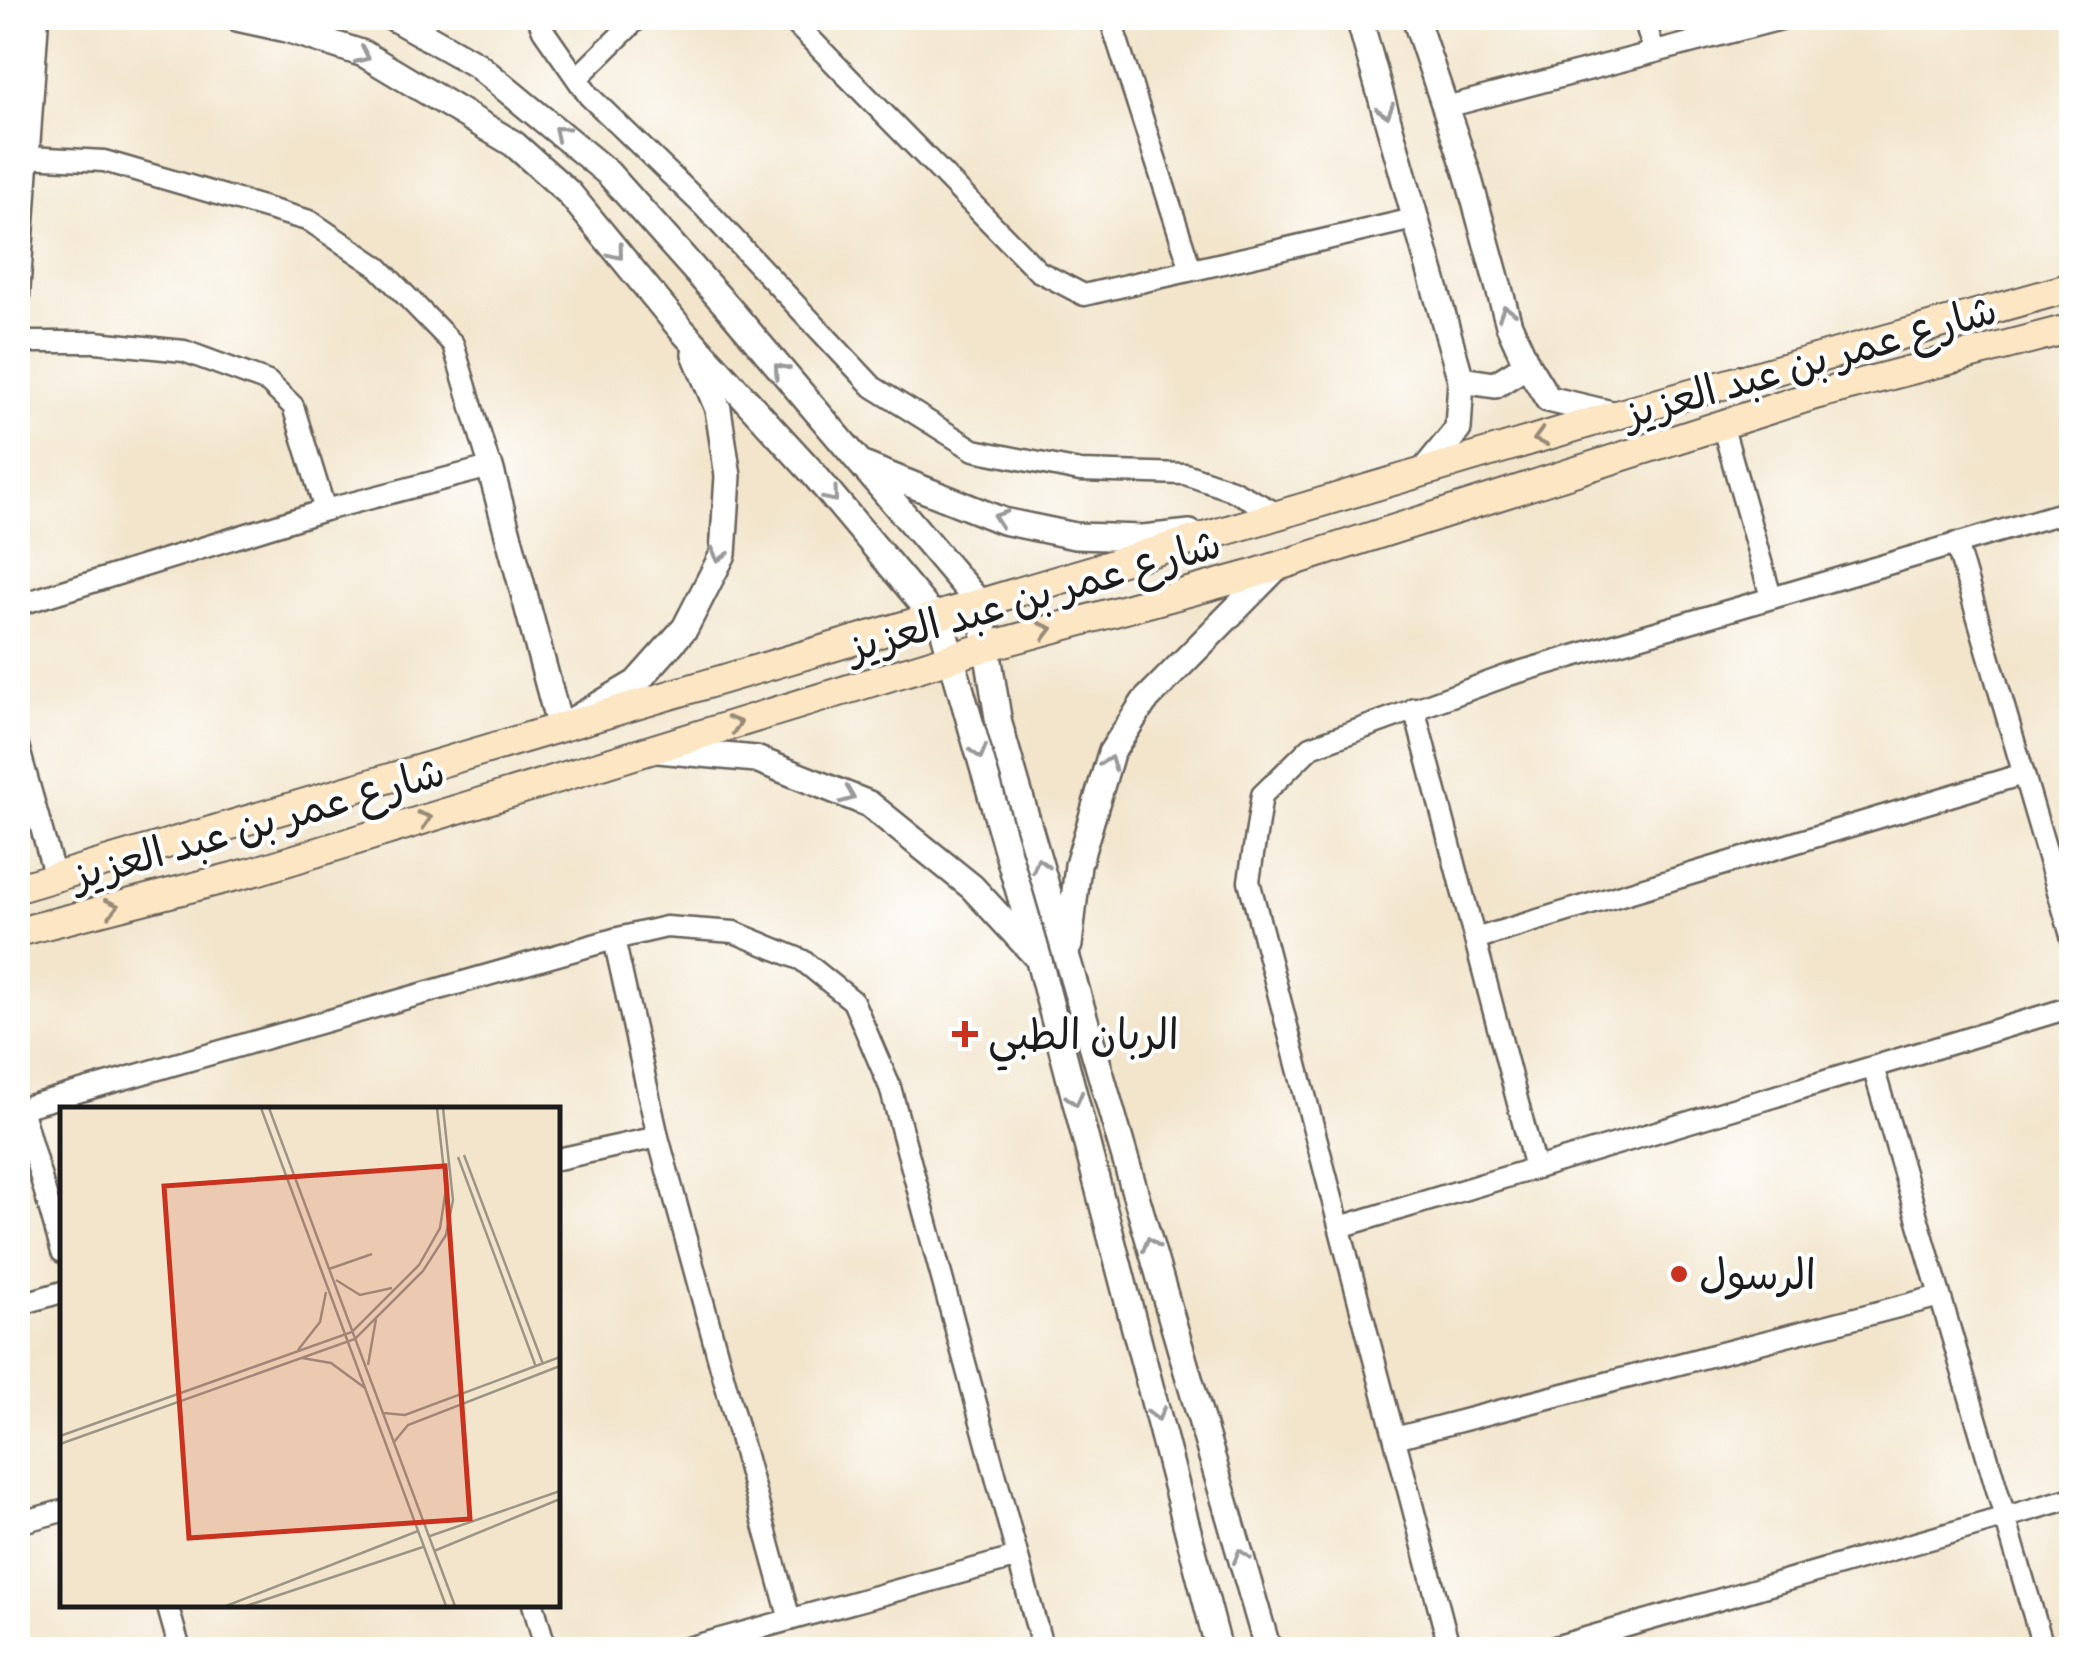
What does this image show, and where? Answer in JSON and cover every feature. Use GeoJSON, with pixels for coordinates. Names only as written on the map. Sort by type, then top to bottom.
{"type":"FeatureCollection","features":[{"type":"Feature","properties":{"kind":"main road","name":"شارع عمر بن عبد العزيز"},"geometry":{"type":"LineString","coordinates":[[18,888],[1616,415],[2072,287]]}},
{"type":"Feature","properties":{"kind":"main road","name":"شارع عمر بن عبد العزيز"},"geometry":{"type":"LineString","coordinates":[[18,932],[256,871],[988,646],[1278,566],[1815,394],[2072,328]]}},
{"type":"Feature","properties":{"kind":"street"},"geometry":{"type":"LineString","coordinates":[[18,310],[22,194],[38,18]]}},
{"type":"Feature","properties":{"kind":"street"},"geometry":{"type":"LineString","coordinates":[[237,18],[287,29],[364,54],[514,144],[568,193],[680,328],[812,472],[928,610],[940,615],[1038,958],[1219,1650]]}},
{"type":"Feature","properties":{"kind":"street"},"geometry":{"type":"LineString","coordinates":[[394,18],[477,65],[608,173],[733,313],[980,604],[999,724],[1268,1650]]}},
{"type":"Feature","properties":{"kind":"street"},"geometry":{"type":"LineString","coordinates":[[538,18],[589,96],[702,205],[872,387],[974,450],[1080,471],[1184,474],[1232,490],[1280,514]]}},
{"type":"Feature","properties":{"kind":"street"},"geometry":{"type":"LineString","coordinates":[[576,78],[638,18]]}},
{"type":"Feature","properties":{"kind":"street"},"geometry":{"type":"LineString","coordinates":[[790,18],[1038,271],[1084,295],[1418,218]]}},
{"type":"Feature","properties":{"kind":"street"},"geometry":{"type":"LineString","coordinates":[[1110,18],[1191,270]]}},
{"type":"Feature","properties":{"kind":"street"},"geometry":{"type":"LineString","coordinates":[[1359,18],[1461,380],[1458,428],[1424,472]]}},
{"type":"Feature","properties":{"kind":"street"},"geometry":{"type":"LineString","coordinates":[[1415,18],[1446,107],[1509,325],[1527,365],[1548,399],[1616,415]]}},
{"type":"Feature","properties":{"kind":"street"},"geometry":{"type":"LineString","coordinates":[[1644,18],[1654,52]]}},
{"type":"Feature","properties":{"kind":"street"},"geometry":{"type":"LineString","coordinates":[[1446,107],[1785,18]]}},
{"type":"Feature","properties":{"kind":"street"},"geometry":{"type":"LineString","coordinates":[[28,157],[104,161],[310,221],[378,267],[452,344],[490,467],[560,728],[636,683],[685,628],[723,554],[728,476],[718,409],[692,346],[680,328]]}},
{"type":"Feature","properties":{"kind":"street"},"geometry":{"type":"LineString","coordinates":[[18,342],[96,342],[184,351],[268,382],[293,406],[325,510]]}},
{"type":"Feature","properties":{"kind":"street"},"geometry":{"type":"LineString","coordinates":[[1461,380],[1495,385],[1527,365]]}},
{"type":"Feature","properties":{"kind":"street"},"geometry":{"type":"LineString","coordinates":[[1722,424],[1771,598]]}},
{"type":"Feature","properties":{"kind":"street"},"geometry":{"type":"LineString","coordinates":[[858,463],[1003,521],[1075,536],[1143,538],[1235,528]]}},
{"type":"Feature","properties":{"kind":"street"},"geometry":{"type":"LineString","coordinates":[[18,605],[325,510],[490,467]]}},
{"type":"Feature","properties":{"kind":"street"},"geometry":{"type":"LineString","coordinates":[[1450,1650],[1250,881],[1262,795],[1312,747],[1414,708],[1510,675],[2072,510]]}},
{"type":"Feature","properties":{"kind":"street"},"geometry":{"type":"LineString","coordinates":[[1956,543],[2072,939]]}},
{"type":"Feature","properties":{"kind":"street"},"geometry":{"type":"LineString","coordinates":[[1068,960],[1078,865],[1111,753],[1144,702],[1278,566]]}},
{"type":"Feature","properties":{"kind":"street"},"geometry":{"type":"LineString","coordinates":[[1414,708],[1535,1168]]}},
{"type":"Feature","properties":{"kind":"street"},"geometry":{"type":"LineString","coordinates":[[18,746],[55,876]]}},
{"type":"Feature","properties":{"kind":"street"},"geometry":{"type":"LineString","coordinates":[[653,749],[756,759],[869,804],[972,887],[1038,958]]}},
{"type":"Feature","properties":{"kind":"street"},"geometry":{"type":"LineString","coordinates":[[1474,939],[2023,774]]}},
{"type":"Feature","properties":{"kind":"street"},"geometry":{"type":"LineString","coordinates":[[60,1245],[19,1109],[614,939],[666,927],[734,932],[802,960],[853,1001],[890,1087],[1043,1650]]}},
{"type":"Feature","properties":{"kind":"street"},"geometry":{"type":"LineString","coordinates":[[614,939],[658,1137],[790,1620]]}},
{"type":"Feature","properties":{"kind":"street"},"geometry":{"type":"LineString","coordinates":[[1340,1227],[2072,1007]]}},
{"type":"Feature","properties":{"kind":"street"},"geometry":{"type":"LineString","coordinates":[[1873,1067],[2044,1650]]}},
{"type":"Feature","properties":{"kind":"street"},"geometry":{"type":"LineString","coordinates":[[560,1159],[658,1137]]}},
{"type":"Feature","properties":{"kind":"street"},"geometry":{"type":"LineString","coordinates":[[18,1305],[60,1293]]}},
{"type":"Feature","properties":{"kind":"street"},"geometry":{"type":"LineString","coordinates":[[1395,1438],[1940,1296]]}},
{"type":"Feature","properties":{"kind":"street"},"geometry":{"type":"LineString","coordinates":[[1544,1650],[2072,1498]]}},
{"type":"Feature","properties":{"kind":"street"},"geometry":{"type":"LineString","coordinates":[[18,1523],[60,1512]]}},
{"type":"Feature","properties":{"kind":"street"},"geometry":{"type":"LineString","coordinates":[[680,1650],[1018,1557]]}},
{"type":"Feature","properties":{"kind":"street"},"geometry":{"type":"LineString","coordinates":[[169,1607],[180,1650]]}},
{"type":"Feature","properties":{"kind":"street"},"geometry":{"type":"LineString","coordinates":[[534,1607],[546,1650]]}},
{"type":"Feature","properties":{"kind":"place","name":"الربان الطبي"},"geometry":{"type":"Point","coordinates":[965,1034]}},
{"type":"Feature","properties":{"kind":"place","name":"الرسول"},"geometry":{"type":"Point","coordinates":[1679,1274]}}]}
